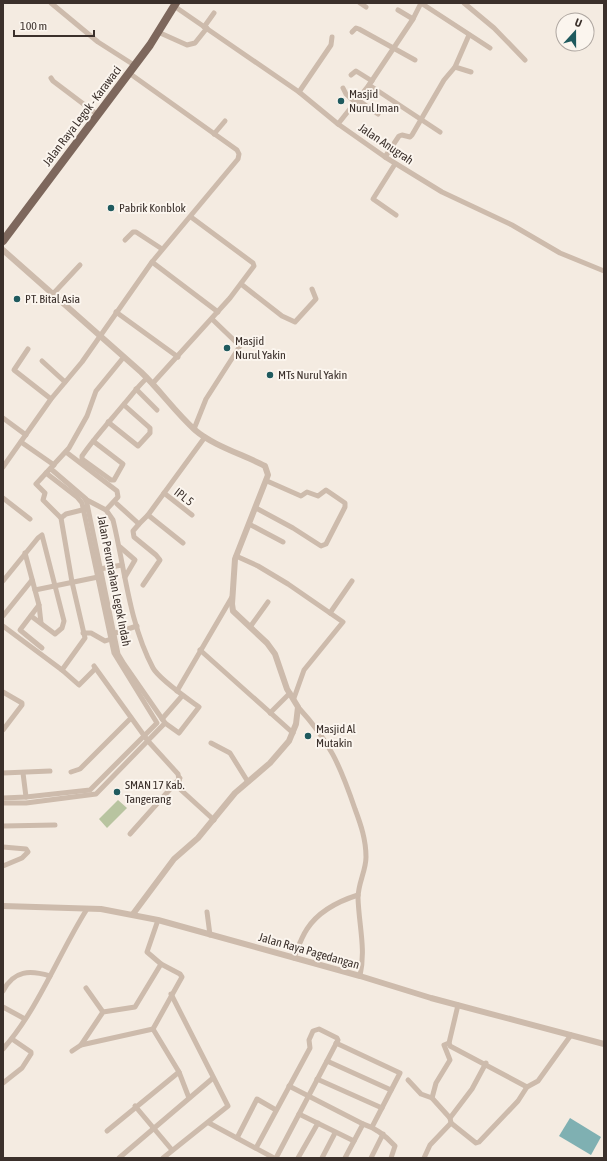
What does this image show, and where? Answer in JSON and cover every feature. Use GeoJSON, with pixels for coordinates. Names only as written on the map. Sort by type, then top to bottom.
{"type":"FeatureCollection","features":[{"type":"Feature","properties":{"kind":"main road","name":"Jalan Raya Legok - Karawaci"},"geometry":{"type":"LineString","coordinates":[[3,241],[129,73],[175,5]]}},
{"type":"Feature","properties":{"kind":"street"},"geometry":{"type":"LineString","coordinates":[[51,3],[98,42],[134,65]]}},
{"type":"Feature","properties":{"kind":"street"},"geometry":{"type":"LineString","coordinates":[[360,3],[366,7]]}},
{"type":"Feature","properties":{"kind":"street"},"geometry":{"type":"LineString","coordinates":[[338,124],[371,83],[413,19],[421,3],[490,48]]}},
{"type":"Feature","properties":{"kind":"street"},"geometry":{"type":"LineString","coordinates":[[464,3],[494,28],[525,60]]}},
{"type":"Feature","properties":{"kind":"street","name":"Jalan Anugrah"},"geometry":{"type":"LineString","coordinates":[[175,5],[205,28],[299,92],[338,124],[395,164],[442,192],[512,225],[560,253],[604,271]]}},
{"type":"Feature","properties":{"kind":"street"},"geometry":{"type":"LineString","coordinates":[[398,10],[413,19]]}},
{"type":"Feature","properties":{"kind":"street"},"geometry":{"type":"LineString","coordinates":[[158,32],[187,45],[196,43],[214,13]]}},
{"type":"Feature","properties":{"kind":"street"},"geometry":{"type":"LineString","coordinates":[[352,32],[356,28],[360,29],[375,39],[415,60]]}},
{"type":"Feature","properties":{"kind":"street"},"geometry":{"type":"LineString","coordinates":[[385,157],[399,136],[410,137],[422,121],[444,80],[455,67],[469,35]]}},
{"type":"Feature","properties":{"kind":"street"},"geometry":{"type":"LineString","coordinates":[[299,92],[331,45],[332,37]]}},
{"type":"Feature","properties":{"kind":"street"},"geometry":{"type":"LineString","coordinates":[[455,67],[471,72]]}},
{"type":"Feature","properties":{"kind":"street"},"geometry":{"type":"LineString","coordinates":[[351,75],[356,71],[422,121],[440,132]]}},
{"type":"Feature","properties":{"kind":"street"},"geometry":{"type":"LineString","coordinates":[[3,467],[50,400],[82,362],[152,262],[192,216],[238,159],[239,154],[237,150],[129,73]]}},
{"type":"Feature","properties":{"kind":"street"},"geometry":{"type":"LineString","coordinates":[[51,78],[63,89],[98,114]]}},
{"type":"Feature","properties":{"kind":"street"},"geometry":{"type":"LineString","coordinates":[[343,88],[346,94],[378,114]]}},
{"type":"Feature","properties":{"kind":"street"},"geometry":{"type":"LineString","coordinates":[[214,134],[225,122]]}},
{"type":"Feature","properties":{"kind":"street"},"geometry":{"type":"LineString","coordinates":[[395,164],[373,199],[396,215]]}},
{"type":"Feature","properties":{"kind":"street"},"geometry":{"type":"LineString","coordinates":[[153,383],[218,312],[254,266],[254,263],[192,216]]}},
{"type":"Feature","properties":{"kind":"street"},"geometry":{"type":"LineString","coordinates":[[125,240],[130,234],[136,232],[162,250]]}},
{"type":"Feature","properties":{"kind":"street"},"geometry":{"type":"LineString","coordinates":[[3,250],[52,296],[153,383],[194,429],[205,437],[265,466],[268,475],[267,481],[236,556],[232,597],[233,611],[250,627],[274,654],[298,707],[319,730],[331,748],[344,776],[364,834],[366,869],[358,895],[359,921],[364,948],[360,976]]}},
{"type":"Feature","properties":{"kind":"street"},"geometry":{"type":"LineString","coordinates":[[152,262],[218,312]]}},
{"type":"Feature","properties":{"kind":"street"},"geometry":{"type":"LineString","coordinates":[[52,296],[80,265]]}},
{"type":"Feature","properties":{"kind":"street"},"geometry":{"type":"LineString","coordinates":[[241,284],[282,316],[295,322],[316,298],[312,289]]}},
{"type":"Feature","properties":{"kind":"street"},"geometry":{"type":"LineString","coordinates":[[116,312],[178,357]]}},
{"type":"Feature","properties":{"kind":"street"},"geometry":{"type":"LineString","coordinates":[[194,429],[206,399],[240,346],[212,318]]}},
{"type":"Feature","properties":{"kind":"street"},"geometry":{"type":"LineString","coordinates":[[28,349],[14,370],[50,400]]}},
{"type":"Feature","properties":{"kind":"street"},"geometry":{"type":"LineString","coordinates":[[62,670],[84,641],[83,633],[72,582],[61,518],[43,500],[45,493],[36,484],[66,452],[87,416],[96,391],[123,358]]}},
{"type":"Feature","properties":{"kind":"street"},"geometry":{"type":"LineString","coordinates":[[42,361],[65,382]]}},
{"type":"Feature","properties":{"kind":"street"},"geometry":{"type":"LineString","coordinates":[[93,441],[123,464],[114,480],[111,480],[82,459],[82,456],[93,441],[108,422],[147,378]]}},
{"type":"Feature","properties":{"kind":"street"},"geometry":{"type":"LineString","coordinates":[[136,389],[157,410]]}},
{"type":"Feature","properties":{"kind":"street"},"geometry":{"type":"LineString","coordinates":[[108,422],[138,446],[150,433],[150,428],[124,405]]}},
{"type":"Feature","properties":{"kind":"street"},"geometry":{"type":"LineString","coordinates":[[3,418],[26,435]]}},
{"type":"Feature","properties":{"kind":"street"},"geometry":{"type":"LineString","coordinates":[[143,585],[160,560],[134,537],[133,531],[148,515],[205,437]]}},
{"type":"Feature","properties":{"kind":"street"},"geometry":{"type":"LineString","coordinates":[[21,442],[52,467],[69,487],[83,499],[106,510],[113,520],[120,547],[122,566],[137,626],[153,669],[182,696],[199,707],[199,709],[179,733],[164,721],[182,696]]}},
{"type":"Feature","properties":{"kind":"street"},"geometry":{"type":"LineString","coordinates":[[66,452],[117,491],[118,497],[106,510]]}},
{"type":"Feature","properties":{"kind":"street"},"geometry":{"type":"LineString","coordinates":[[46,473],[69,487]]}},
{"type":"Feature","properties":{"kind":"street"},"geometry":{"type":"LineString","coordinates":[[256,508],[293,528],[321,546],[326,544],[345,507],[345,503],[326,490],[319,496],[307,492],[300,496],[267,481]]}},
{"type":"Feature","properties":{"kind":"street","name":"IPL 5"},"geometry":{"type":"LineString","coordinates":[[164,493],[192,516]]}},
{"type":"Feature","properties":{"kind":"street"},"geometry":{"type":"LineString","coordinates":[[3,498],[30,519]]}},
{"type":"Feature","properties":{"kind":"street","name":"Jalan Perumahan Legok Indah"},"geometry":{"type":"LineString","coordinates":[[83,499],[100,569],[98,577]]}},
{"type":"Feature","properties":{"kind":"street"},"geometry":{"type":"LineString","coordinates":[[117,504],[139,524]]}},
{"type":"Feature","properties":{"kind":"street"},"geometry":{"type":"LineString","coordinates":[[61,518],[66,514],[86,509]]}},
{"type":"Feature","properties":{"kind":"street","name":"Jalan Perumahan Legok Indah"},"geometry":{"type":"LineString","coordinates":[[3,803],[26,803],[96,794],[146,739],[157,721],[119,665],[98,577],[86,509]]}},
{"type":"Feature","properties":{"kind":"street"},"geometry":{"type":"LineString","coordinates":[[148,515],[183,543]]}},
{"type":"Feature","properties":{"kind":"street"},"geometry":{"type":"LineString","coordinates":[[249,524],[283,542]]}},
{"type":"Feature","properties":{"kind":"street"},"geometry":{"type":"LineString","coordinates":[[3,581],[25,553],[42,535],[64,621],[62,626],[55,634],[31,616]]}},
{"type":"Feature","properties":{"kind":"street"},"geometry":{"type":"LineString","coordinates":[[120,547],[136,560],[125,577]]}},
{"type":"Feature","properties":{"kind":"street"},"geometry":{"type":"LineString","coordinates":[[25,553],[35,590],[41,624]]}},
{"type":"Feature","properties":{"kind":"street"},"geometry":{"type":"LineString","coordinates":[[236,556],[258,566],[288,584],[342,623],[304,670],[292,695],[270,713]]}},
{"type":"Feature","properties":{"kind":"street"},"geometry":{"type":"LineString","coordinates":[[100,569],[122,566]]}},
{"type":"Feature","properties":{"kind":"street"},"geometry":{"type":"LineString","coordinates":[[35,590],[98,577]]}},
{"type":"Feature","properties":{"kind":"street"},"geometry":{"type":"LineString","coordinates":[[3,616],[32,580]]}},
{"type":"Feature","properties":{"kind":"street"},"geometry":{"type":"LineString","coordinates":[[330,613],[352,581]]}},
{"type":"Feature","properties":{"kind":"street"},"geometry":{"type":"LineString","coordinates":[[177,691],[232,597]]}},
{"type":"Feature","properties":{"kind":"street"},"geometry":{"type":"LineString","coordinates":[[250,627],[268,602]]}},
{"type":"Feature","properties":{"kind":"street"},"geometry":{"type":"LineString","coordinates":[[38,605],[20,630],[42,648]]}},
{"type":"Feature","properties":{"kind":"street"},"geometry":{"type":"LineString","coordinates":[[3,626],[62,670],[78,685],[95,667],[146,739],[166,760],[180,778],[181,790],[214,820]]}},
{"type":"Feature","properties":{"kind":"street"},"geometry":{"type":"LineString","coordinates":[[83,633],[91,633],[105,641],[111,636],[137,626]]}},
{"type":"Feature","properties":{"kind":"street","name":"Jalan Perumahan Legok Indah"},"geometry":{"type":"LineString","coordinates":[[3,798],[90,790],[164,721],[124,664],[118,654],[111,636]]}},
{"type":"Feature","properties":{"kind":"street"},"geometry":{"type":"LineString","coordinates":[[200,650],[293,733]]}},
{"type":"Feature","properties":{"kind":"street"},"geometry":{"type":"LineString","coordinates":[[3,692],[22,703],[3,730]]}},
{"type":"Feature","properties":{"kind":"street"},"geometry":{"type":"LineString","coordinates":[[133,914],[174,859],[198,838],[235,793],[270,763],[289,741],[297,719],[298,707]]}},
{"type":"Feature","properties":{"kind":"street"},"geometry":{"type":"LineString","coordinates":[[71,772],[80,768],[132,718]]}},
{"type":"Feature","properties":{"kind":"street"},"geometry":{"type":"LineString","coordinates":[[211,743],[230,753],[248,782]]}},
{"type":"Feature","properties":{"kind":"street"},"geometry":{"type":"LineString","coordinates":[[3,774],[50,771]]}},
{"type":"Feature","properties":{"kind":"street"},"geometry":{"type":"LineString","coordinates":[[23,773],[26,797]]}},
{"type":"Feature","properties":{"kind":"street"},"geometry":{"type":"LineString","coordinates":[[130,834],[180,778]]}},
{"type":"Feature","properties":{"kind":"street"},"geometry":{"type":"LineString","coordinates":[[3,826],[55,825]]}},
{"type":"Feature","properties":{"kind":"street"},"geometry":{"type":"LineString","coordinates":[[3,847],[26,848],[28,852],[25,856],[3,866]]}},
{"type":"Feature","properties":{"kind":"street"},"geometry":{"type":"LineString","coordinates":[[294,958],[305,931],[312,922],[336,903],[358,895]]}},
{"type":"Feature","properties":{"kind":"street","name":"Jalan Raya Pagedangan"},"geometry":{"type":"LineString","coordinates":[[3,906],[101,909],[133,914],[360,976],[458,1005],[604,1044]]}},
{"type":"Feature","properties":{"kind":"street"},"geometry":{"type":"LineString","coordinates":[[3,1049],[12,1039],[25,1018],[87,909]]}},
{"type":"Feature","properties":{"kind":"street"},"geometry":{"type":"LineString","coordinates":[[207,912],[210,935]]}},
{"type":"Feature","properties":{"kind":"street"},"geometry":{"type":"LineString","coordinates":[[153,1029],[181,975],[149,956],[147,952],[158,920]]}},
{"type":"Feature","properties":{"kind":"street"},"geometry":{"type":"LineString","coordinates":[[81,1045],[103,1012],[135,1007],[161,964]]}},
{"type":"Feature","properties":{"kind":"street"},"geometry":{"type":"LineString","coordinates":[[3,991],[5,982],[15,976],[35,972],[50,976]]}},
{"type":"Feature","properties":{"kind":"street"},"geometry":{"type":"LineString","coordinates":[[86,988],[103,1012]]}},
{"type":"Feature","properties":{"kind":"street"},"geometry":{"type":"LineString","coordinates":[[163,1158],[209,1123],[228,1106],[171,994]]}},
{"type":"Feature","properties":{"kind":"street"},"geometry":{"type":"LineString","coordinates":[[432,1098],[435,1085],[450,1060],[444,1045],[449,1043],[458,1005]]}},
{"type":"Feature","properties":{"kind":"street"},"geometry":{"type":"LineString","coordinates":[[3,1007],[25,1018]]}},
{"type":"Feature","properties":{"kind":"street"},"geometry":{"type":"LineString","coordinates":[[72,1051],[81,1045],[153,1029]]}},
{"type":"Feature","properties":{"kind":"street"},"geometry":{"type":"LineString","coordinates":[[153,1029],[179,1072],[189,1098]]}},
{"type":"Feature","properties":{"kind":"street"},"geometry":{"type":"LineString","coordinates":[[209,1123],[237,1138],[256,1148],[275,1158],[327,1061],[337,1038],[316,1029],[309,1039],[310,1048],[256,1148]]}},
{"type":"Feature","properties":{"kind":"street"},"geometry":{"type":"LineString","coordinates":[[408,1080],[421,1094],[432,1098],[451,1120],[476,1142],[479,1142],[518,1101],[527,1087],[538,1081],[571,1035]]}},
{"type":"Feature","properties":{"kind":"street"},"geometry":{"type":"LineString","coordinates":[[3,1083],[22,1068],[31,1054],[31,1052],[12,1039]]}},
{"type":"Feature","properties":{"kind":"street"},"geometry":{"type":"LineString","coordinates":[[336,1043],[400,1073],[372,1127]]}},
{"type":"Feature","properties":{"kind":"street"},"geometry":{"type":"LineString","coordinates":[[449,1043],[452,1047],[486,1063],[527,1087]]}},
{"type":"Feature","properties":{"kind":"street"},"geometry":{"type":"LineString","coordinates":[[327,1061],[391,1090]]}},
{"type":"Feature","properties":{"kind":"street"},"geometry":{"type":"LineString","coordinates":[[424,1158],[430,1145],[451,1120],[472,1089],[486,1063]]}},
{"type":"Feature","properties":{"kind":"street"},"geometry":{"type":"LineString","coordinates":[[107,1131],[135,1106],[179,1072]]}},
{"type":"Feature","properties":{"kind":"street"},"geometry":{"type":"LineString","coordinates":[[119,1158],[213,1078]]}},
{"type":"Feature","properties":{"kind":"street"},"geometry":{"type":"LineString","coordinates":[[317,1079],[382,1108]]}},
{"type":"Feature","properties":{"kind":"street"},"geometry":{"type":"LineString","coordinates":[[289,1086],[363,1124],[372,1127],[383,1134],[395,1146],[391,1158]]}},
{"type":"Feature","properties":{"kind":"street"},"geometry":{"type":"LineString","coordinates":[[237,1138],[257,1098],[276,1110]]}},
{"type":"Feature","properties":{"kind":"street"},"geometry":{"type":"LineString","coordinates":[[135,1106],[172,1150]]}},
{"type":"Feature","properties":{"kind":"street"},"geometry":{"type":"LineString","coordinates":[[298,1114],[354,1141]]}},
{"type":"Feature","properties":{"kind":"street"},"geometry":{"type":"LineString","coordinates":[[298,1158],[318,1123]]}},
{"type":"Feature","properties":{"kind":"street"},"geometry":{"type":"LineString","coordinates":[[345,1158],[363,1124]]}},
{"type":"Feature","properties":{"kind":"street"},"geometry":{"type":"LineString","coordinates":[[322,1158],[335,1133]]}},
{"type":"Feature","properties":{"kind":"street"},"geometry":{"type":"LineString","coordinates":[[371,1158],[383,1134]]}},
{"type":"Feature","properties":{"kind":"green space"},"geometry":{"type":"Polygon","coordinates":[[[118,800],[127,808],[107,828],[99,819],[118,800]]]}},
{"type":"Feature","properties":{"kind":"water"},"geometry":{"type":"Polygon","coordinates":[[[570,1118],[601,1137],[591,1155],[559,1136],[570,1118]]]}},
{"type":"Feature","properties":{"kind":"place","name":"Masjid Nurul Iman"},"geometry":{"type":"Point","coordinates":[341,101]}},
{"type":"Feature","properties":{"kind":"place","name":"Pabrik Konblok"},"geometry":{"type":"Point","coordinates":[111,208]}},
{"type":"Feature","properties":{"kind":"place","name":"PT. Bital Asia"},"geometry":{"type":"Point","coordinates":[17,299]}},
{"type":"Feature","properties":{"kind":"place","name":"Masjid Nurul Yakin"},"geometry":{"type":"Point","coordinates":[227,348]}},
{"type":"Feature","properties":{"kind":"place","name":"MTs Nurul Yakin"},"geometry":{"type":"Point","coordinates":[270,375]}},
{"type":"Feature","properties":{"kind":"place","name":"Masjid Al Mutakin"},"geometry":{"type":"Point","coordinates":[308,736]}},
{"type":"Feature","properties":{"kind":"place","name":"SMAN 17 Kab. Tangerang"},"geometry":{"type":"Point","coordinates":[117,792]}}]}
